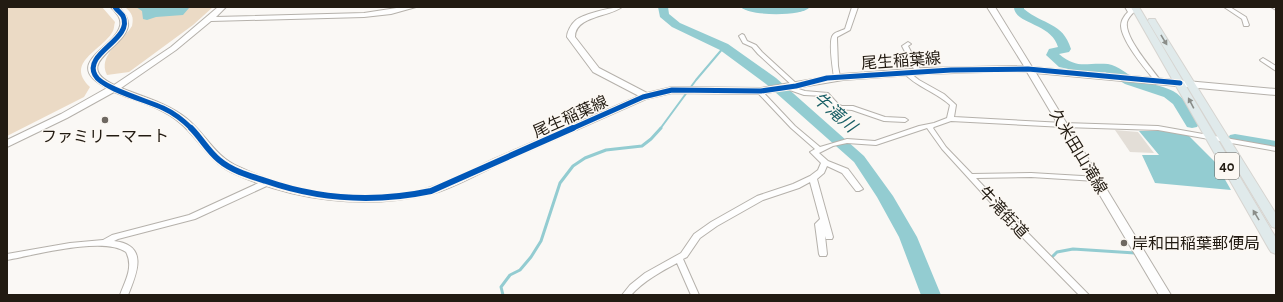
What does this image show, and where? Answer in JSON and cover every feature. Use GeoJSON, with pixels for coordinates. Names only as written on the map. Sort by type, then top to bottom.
{"type":"FeatureCollection","features":[{"type":"Feature","properties":{"kind":"main road","name":"40"},"geometry":{"type":"LineString","coordinates":[[1135,7],[1224,139],[1276,224]]}},
{"type":"Feature","properties":{"kind":"main road","name":"40"},"geometry":{"type":"LineString","coordinates":[[1144,7],[1185,83],[1209,136],[1276,248]]}},
{"type":"Feature","properties":{"kind":"street","name":"尾生稲葉線"},"geometry":{"type":"LineString","coordinates":[[115,7],[122,14],[125,21],[124,26],[119,35],[99,56],[93,68],[97,79],[172,113],[190,126],[212,154],[222,162],[241,172],[268,182],[314,195],[363,200],[392,199],[415,195],[445,186],[646,96],[672,90],[760,91],[796,86],[837,77],[918,71],[1028,69],[1185,83],[1275,93]]}},
{"type":"Feature","properties":{"kind":"street"},"geometry":{"type":"LineString","coordinates":[[7,144],[114,88],[172,50],[222,7]]}},
{"type":"Feature","properties":{"kind":"street"},"geometry":{"type":"LineString","coordinates":[[209,19],[364,15],[391,12],[412,7]]}},
{"type":"Feature","properties":{"kind":"street"},"geometry":{"type":"LineString","coordinates":[[618,7],[578,22],[571,32],[571,37],[596,70],[646,96]]}},
{"type":"Feature","properties":{"kind":"street"},"geometry":{"type":"LineString","coordinates":[[837,77],[834,39],[835,36],[847,30],[855,7]]}},
{"type":"Feature","properties":{"kind":"street","name":"久米田山滝線"},"geometry":{"type":"LineString","coordinates":[[991,7],[1165,295]]}},
{"type":"Feature","properties":{"kind":"street"},"geometry":{"type":"LineString","coordinates":[[1128,7],[1131,12],[1125,19],[1124,26],[1127,37],[1146,67],[1158,81]]}},
{"type":"Feature","properties":{"kind":"street"},"geometry":{"type":"LineString","coordinates":[[1227,7],[1244,18],[1246,25]]}},
{"type":"Feature","properties":{"kind":"street"},"geometry":{"type":"LineString","coordinates":[[742,36],[745,42],[754,46],[760,54],[796,86]]}},
{"type":"Feature","properties":{"kind":"street"},"geometry":{"type":"LineString","coordinates":[[908,44],[905,46],[918,71]]}},
{"type":"Feature","properties":{"kind":"street"},"geometry":{"type":"LineString","coordinates":[[1263,60],[1276,69]]}},
{"type":"Feature","properties":{"kind":"street"},"geometry":{"type":"LineString","coordinates":[[906,72],[912,78],[930,87],[953,105],[950,119]]}},
{"type":"Feature","properties":{"kind":"street"},"geometry":{"type":"LineString","coordinates":[[786,87],[804,93],[826,94],[837,106],[841,108],[852,108],[884,118],[905,120]]}},
{"type":"Feature","properties":{"kind":"street"},"geometry":{"type":"LineString","coordinates":[[760,91],[793,127],[820,150]]}},
{"type":"Feature","properties":{"kind":"street"},"geometry":{"type":"LineString","coordinates":[[859,189],[845,171],[825,162],[814,152],[831,145],[847,141],[876,143],[921,127],[950,119],[1064,126],[1158,128],[1276,149]]}},
{"type":"Feature","properties":{"kind":"street","name":"牛滝街道"},"geometry":{"type":"LineString","coordinates":[[932,125],[930,128],[944,148],[1026,236],[1085,295]]}},
{"type":"Feature","properties":{"kind":"street"},"geometry":{"type":"LineString","coordinates":[[626,295],[633,286],[648,275],[684,256],[697,236],[731,213],[760,198],[796,186],[813,178],[821,171],[825,162]]}},
{"type":"Feature","properties":{"kind":"street"},"geometry":{"type":"LineString","coordinates":[[971,176],[1032,175],[1096,179]]}},
{"type":"Feature","properties":{"kind":"street"},"geometry":{"type":"LineString","coordinates":[[813,178],[829,237]]}},
{"type":"Feature","properties":{"kind":"street"},"geometry":{"type":"LineString","coordinates":[[106,242],[115,237],[192,218],[268,182]]}},
{"type":"Feature","properties":{"kind":"street"},"geometry":{"type":"LineString","coordinates":[[823,254],[819,224],[825,220]]}},
{"type":"Feature","properties":{"kind":"street"},"geometry":{"type":"LineString","coordinates":[[7,257],[86,243],[106,242],[127,248],[133,258],[134,265],[124,295]]}},
{"type":"Feature","properties":{"kind":"street"},"geometry":{"type":"LineString","coordinates":[[680,259],[695,295]]}},
{"type":"Feature","properties":{"kind":"shaded area"},"geometry":{"type":"Polygon","coordinates":[[[7,7],[102,7],[115,22],[113,31],[108,38],[88,57],[83,64],[81,71],[83,78],[90,87],[84,97],[7,136],[7,7]]]}},
{"type":"Feature","properties":{"kind":"shaded area"},"geometry":{"type":"Polygon","coordinates":[[[125,7],[213,7],[193,25],[129,72],[107,75],[105,61],[108,55],[132,26],[132,15],[125,7]]]}},
{"type":"Feature","properties":{"kind":"water"},"geometry":{"type":"Polygon","coordinates":[[[136,7],[189,8],[183,15],[156,17],[147,20],[143,19],[142,11],[136,7]]]}},
{"type":"Feature","properties":{"kind":"water"},"geometry":{"type":"Polygon","coordinates":[[[1139,131],[1165,131],[1188,135],[1215,162],[1231,190],[1155,183],[1142,155],[1159,155],[1139,131]]]}},
{"type":"Feature","properties":{"kind":"building"},"geometry":{"type":"Polygon","coordinates":[[[1115,130],[1138,132],[1154,153],[1130,152],[1115,130]]]}},
{"type":"Feature","properties":{"kind":"waterway","name":"牛滝川"},"geometry":{"type":"LineString","coordinates":[[663,7],[664,15],[676,25],[724,47],[771,81],[859,159],[885,196],[908,237],[931,295]]}},
{"type":"Feature","properties":{"kind":"waterway","name":"牛滝川"},"geometry":{"type":"LineString","coordinates":[[746,7],[784,11],[798,10],[805,7]]}},
{"type":"Feature","properties":{"kind":"waterway"},"geometry":{"type":"LineString","coordinates":[[1019,7],[1019,10],[1025,15],[1053,29],[1058,34],[1065,49],[1053,52],[1052,55],[1063,64],[1087,69],[1107,68],[1117,72],[1130,81],[1169,94],[1178,102],[1192,124]]}},
{"type":"Feature","properties":{"kind":"waterway"},"geometry":{"type":"LineString","coordinates":[[660,129],[696,80],[724,47]]}},
{"type":"Feature","properties":{"kind":"waterway"},"geometry":{"type":"LineString","coordinates":[[503,295],[501,287],[510,275],[520,270],[531,257],[541,241],[560,183],[573,166],[585,158],[606,150],[642,146],[661,128]]}},
{"type":"Feature","properties":{"kind":"waterway"},"geometry":{"type":"LineString","coordinates":[[1235,138],[1276,145]]}},
{"type":"Feature","properties":{"kind":"waterway"},"geometry":{"type":"LineString","coordinates":[[1050,259],[1057,252],[1073,249],[1135,253]]}},
{"type":"Feature","properties":{"kind":"cycle path"},"geometry":{"type":"LineString","coordinates":[[115,7],[123,17],[124,26],[120,34],[98,57],[93,65],[94,74],[98,79],[105,84],[156,105],[178,116],[194,131],[208,149],[220,161],[235,170],[282,187],[345,199],[410,196],[431,191],[643,97],[672,90],[761,91],[796,86],[827,78],[951,70],[1028,69],[1180,83]]}},
{"type":"Feature","properties":{"kind":"place","name":"ファミリーマート"},"geometry":{"type":"Point","coordinates":[105,120]}},
{"type":"Feature","properties":{"kind":"place","name":"岸和田稲葉郵便局"},"geometry":{"type":"Point","coordinates":[1124,243]}}]}
